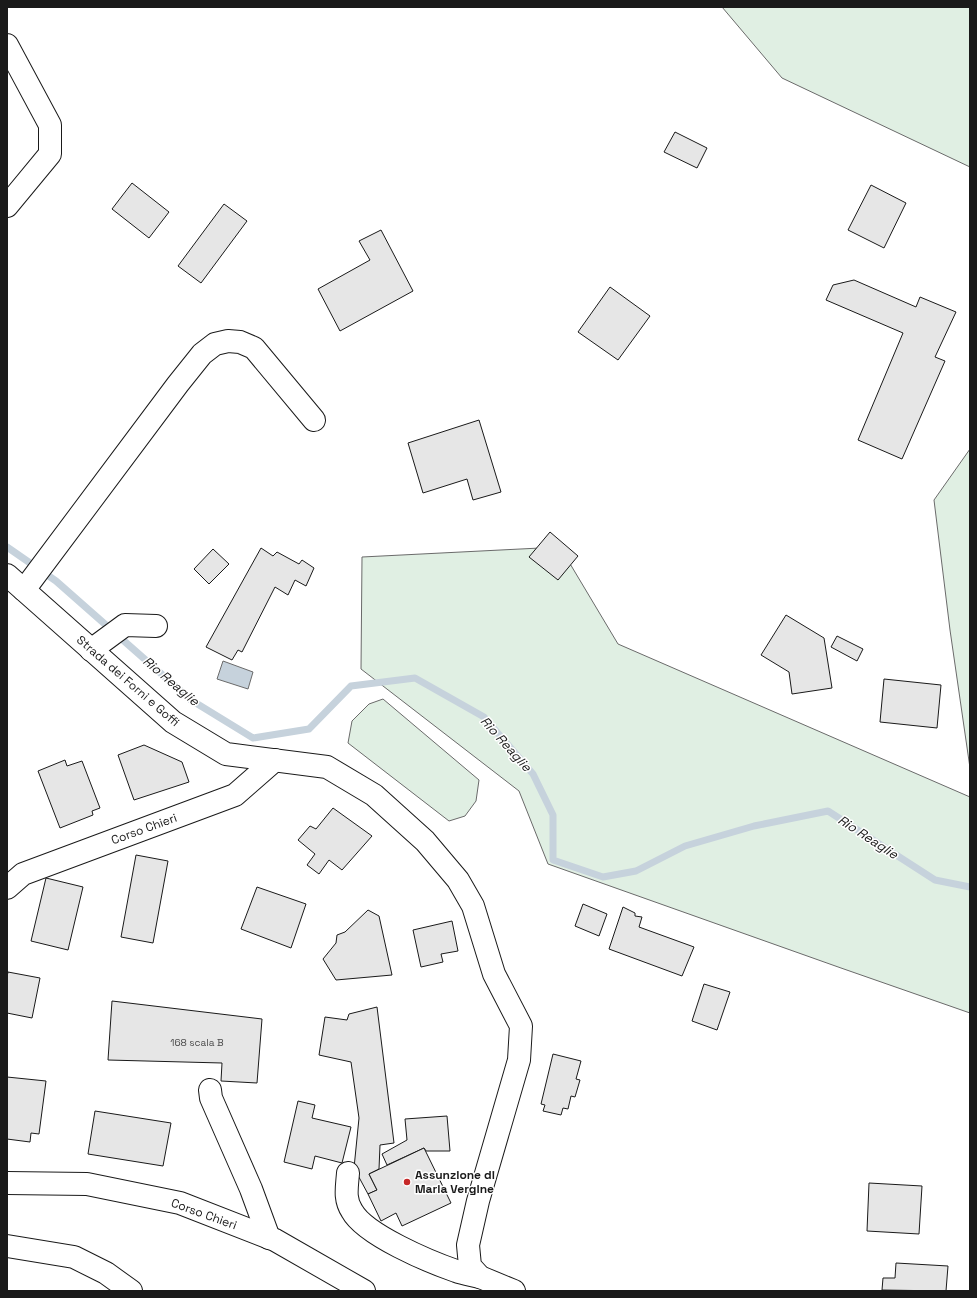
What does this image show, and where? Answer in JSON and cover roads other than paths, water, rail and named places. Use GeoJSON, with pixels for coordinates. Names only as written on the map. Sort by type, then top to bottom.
{"type":"FeatureCollection","features":[{"type":"Feature","properties":{"kind":"street"},"geometry":{"type":"LineString","coordinates":[[7,45],[50,125],[50,154],[7,206]]}},
{"type":"Feature","properties":{"kind":"street"},"geometry":{"type":"LineString","coordinates":[[29,584],[183,378],[202,354],[215,344],[228,341],[240,342],[254,348],[314,420]]}},
{"type":"Feature","properties":{"kind":"street","name":"Strada dei Forni e Goffi"},"geometry":{"type":"LineString","coordinates":[[7,575],[29,584],[97,645],[173,722],[226,754],[327,767],[374,795],[425,841],[458,880],[473,906],[494,974],[521,1026],[519,1060],[478,1201],[468,1245],[470,1266],[480,1277]]}},
{"type":"Feature","properties":{"kind":"street"},"geometry":{"type":"LineString","coordinates":[[97,645],[125,624],[156,626]]}},
{"type":"Feature","properties":{"kind":"street","name":"Corso Chieri"},"geometry":{"type":"LineString","coordinates":[[7,888],[23,874],[235,795],[276,760]]}},
{"type":"Feature","properties":{"kind":"street"},"geometry":{"type":"LineString","coordinates":[[210,1090],[211,1098],[251,1189],[269,1238]]}},
{"type":"Feature","properties":{"kind":"street"},"geometry":{"type":"LineString","coordinates":[[348,1173],[346,1196],[352,1212],[359,1221],[380,1236],[431,1261],[457,1271],[480,1277],[514,1291]]}},
{"type":"Feature","properties":{"kind":"street","name":"Corso Chieri"},"geometry":{"type":"LineString","coordinates":[[7,1183],[87,1184],[180,1203],[269,1238],[364,1291]]}},
{"type":"Feature","properties":{"kind":"street"},"geometry":{"type":"LineString","coordinates":[[7,1246],[74,1257],[106,1273],[131,1291]]}},
{"type":"Feature","properties":{"kind":"waterway","name":"Rio Reaglie"},"geometry":{"type":"LineString","coordinates":[[7,547],[56,581],[191,700],[253,738],[309,729],[351,686],[415,678],[484,717],[533,774],[553,815],[553,860],[603,877],[636,871],[685,846],[754,826],[828,811],[935,880],[970,887]]}},
{"type":"Feature","properties":{"kind":"place","name":"Assunzione di Maria Vergine"},"geometry":{"type":"Point","coordinates":[407,1182]}}]}
